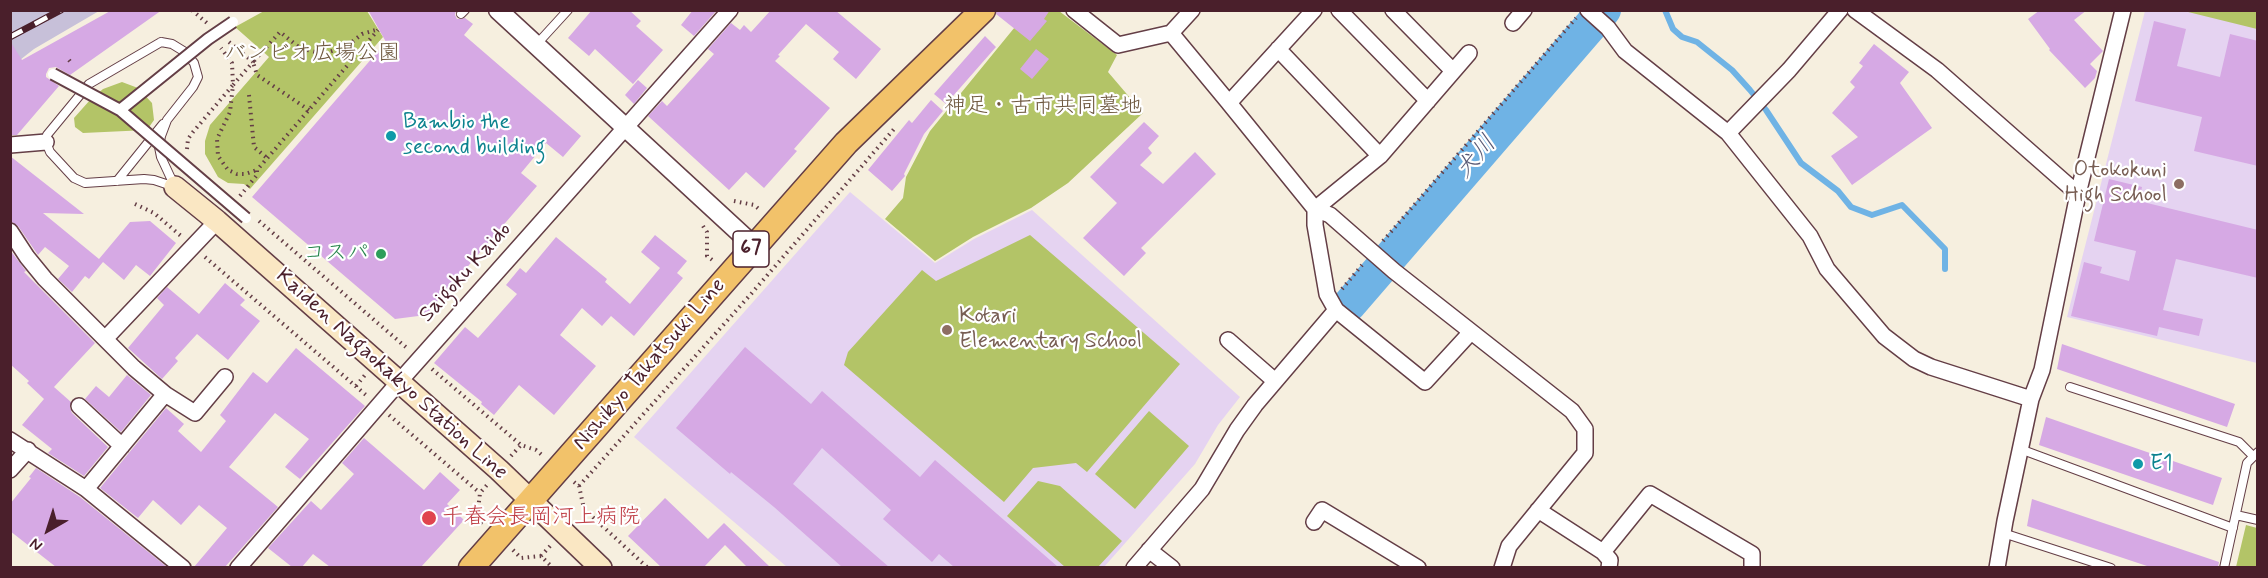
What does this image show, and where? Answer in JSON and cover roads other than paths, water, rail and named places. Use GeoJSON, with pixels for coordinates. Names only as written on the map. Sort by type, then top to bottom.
{"type":"FeatureCollection","features":[{"type":"Feature","properties":{"kind":"main road","name":"Nishikyo Takatsuki Line"},"geometry":{"type":"LineString","coordinates":[[471,567],[846,144],[983,10]]}},
{"type":"Feature","properties":{"kind":"main road","name":"Kaiden Nagaokakyo Station Line"},"geometry":{"type":"LineString","coordinates":[[175,188],[217,221],[399,382],[531,500],[601,567]]}},
{"type":"Feature","properties":{"kind":"street"},"geometry":{"type":"LineString","coordinates":[[498,10],[754,246]]}},
{"type":"Feature","properties":{"kind":"street","name":"Saigoku Kaido"},"geometry":{"type":"LineString","coordinates":[[238,567],[399,382],[730,10]]}},
{"type":"Feature","properties":{"kind":"street"},"geometry":{"type":"LineString","coordinates":[[1074,10],[1118,45],[1171,33],[1192,10]]}},
{"type":"Feature","properties":{"kind":"street"},"geometry":{"type":"LineString","coordinates":[[1229,103],[1314,10]]}},
{"type":"Feature","properties":{"kind":"street"},"geometry":{"type":"LineString","coordinates":[[1340,10],[1428,101]]}},
{"type":"Feature","properties":{"kind":"street"},"geometry":{"type":"LineString","coordinates":[[1394,10],[1453,72]]}},
{"type":"Feature","properties":{"kind":"street"},"geometry":{"type":"LineString","coordinates":[[1513,23],[1524,10]]}},
{"type":"Feature","properties":{"kind":"street"},"geometry":{"type":"LineString","coordinates":[[1728,134],[1789,70],[1840,10]]}},
{"type":"Feature","properties":{"kind":"street"},"geometry":{"type":"LineString","coordinates":[[1855,10],[1937,70],[2078,194]]}},
{"type":"Feature","properties":{"kind":"street"},"geometry":{"type":"LineString","coordinates":[[1997,567],[2031,399],[2042,370],[2078,194],[2123,10]]}},
{"type":"Feature","properties":{"kind":"street"},"geometry":{"type":"LineString","coordinates":[[1586,11],[1608,28],[1625,51],[1728,134],[1810,236],[1827,269],[1884,336],[1914,358],[1940,371],[2031,399]]}},
{"type":"Feature","properties":{"kind":"street"},"geometry":{"type":"LineString","coordinates":[[120,110],[208,39],[233,22]]}},
{"type":"Feature","properties":{"kind":"street"},"geometry":{"type":"LineString","coordinates":[[1171,33],[1315,209],[1330,215],[1394,271],[1572,411],[1585,429],[1585,453],[1509,546],[1502,567]]}},
{"type":"Feature","properties":{"kind":"street"},"geometry":{"type":"LineString","coordinates":[[1278,49],[1380,156]]}},
{"type":"Feature","properties":{"kind":"street"},"geometry":{"type":"LineString","coordinates":[[1315,209],[1380,156],[1469,53]]}},
{"type":"Feature","properties":{"kind":"street"},"geometry":{"type":"LineString","coordinates":[[53,74],[120,110],[250,217]]}},
{"type":"Feature","properties":{"kind":"street"},"geometry":{"type":"LineString","coordinates":[[10,146],[46,142]]}},
{"type":"Feature","properties":{"kind":"street"},"geometry":{"type":"LineString","coordinates":[[1315,209],[1315,225],[1327,294],[1334,306],[1425,382],[1471,332]]}},
{"type":"Feature","properties":{"kind":"street"},"geometry":{"type":"LineString","coordinates":[[105,339],[217,221]]}},
{"type":"Feature","properties":{"kind":"street"},"geometry":{"type":"LineString","coordinates":[[10,231],[45,279],[134,368],[165,394],[195,413],[225,377]]}},
{"type":"Feature","properties":{"kind":"street"},"geometry":{"type":"LineString","coordinates":[[1134,567],[1202,489],[1237,430],[1334,306]]}},
{"type":"Feature","properties":{"kind":"street"},"geometry":{"type":"LineString","coordinates":[[1228,340],[1275,381]]}},
{"type":"Feature","properties":{"kind":"street"},"geometry":{"type":"LineString","coordinates":[[86,489],[165,394]]}},
{"type":"Feature","properties":{"kind":"street"},"geometry":{"type":"LineString","coordinates":[[79,406],[122,446]]}},
{"type":"Feature","properties":{"kind":"street"},"geometry":{"type":"LineString","coordinates":[[10,440],[86,489],[183,567]]}},
{"type":"Feature","properties":{"kind":"street"},"geometry":{"type":"LineString","coordinates":[[10,470],[28,450]]}},
{"type":"Feature","properties":{"kind":"street"},"geometry":{"type":"LineString","coordinates":[[1603,552],[1650,494],[1752,554],[1752,567]]}},
{"type":"Feature","properties":{"kind":"street"},"geometry":{"type":"LineString","coordinates":[[1314,522],[1322,510],[1418,567]]}},
{"type":"Feature","properties":{"kind":"street"},"geometry":{"type":"LineString","coordinates":[[1538,510],[1603,552],[1610,560],[1609,567]]}},
{"type":"Feature","properties":{"kind":"street"},"geometry":{"type":"LineString","coordinates":[[1149,550],[1172,567]]}},
{"type":"Feature","properties":{"kind":"lane"},"geometry":{"type":"LineString","coordinates":[[536,45],[568,10]]}},
{"type":"Feature","properties":{"kind":"lane"},"geometry":{"type":"LineString","coordinates":[[117,181],[193,87],[198,77],[194,63],[185,52],[172,44],[161,42],[89,84],[51,129],[46,142],[50,153],[79,181],[85,183],[154,180],[175,188]]}},
{"type":"Feature","properties":{"kind":"lane"},"geometry":{"type":"LineString","coordinates":[[167,120],[159,147],[164,165],[175,188]]}},
{"type":"Feature","properties":{"kind":"lane"},"geometry":{"type":"LineString","coordinates":[[2070,387],[2239,442],[2255,454],[2247,463],[2224,567]]}},
{"type":"Feature","properties":{"kind":"lane"},"geometry":{"type":"LineString","coordinates":[[2020,449],[2233,528]]}},
{"type":"Feature","properties":{"kind":"lane"},"geometry":{"type":"LineString","coordinates":[[2236,515],[2258,520]]}},
{"type":"Feature","properties":{"kind":"lane"},"geometry":{"type":"LineString","coordinates":[[2003,532],[2110,567]]}},
{"type":"Feature","properties":{"kind":"waterway","name":"犬川"},"geometry":{"type":"LineString","coordinates":[[1349,305],[1604,10]]}},
{"type":"Feature","properties":{"kind":"waterway"},"geometry":{"type":"LineString","coordinates":[[1665,10],[1673,29],[1682,37],[1697,42],[1732,70],[1750,90],[1801,163],[1838,191],[1851,207],[1872,215],[1902,205],[1945,249],[1945,269]]}},
{"type":"Feature","properties":{"kind":"waterway"},"geometry":{"type":"LineString","coordinates":[[1414,249],[1417,225]]}},
{"type":"Feature","properties":{"kind":"railway"},"geometry":{"type":"LineString","coordinates":[[10,37],[61,10]]}},
{"type":"Feature","properties":{"kind":"place","name":"Bambio the second building"},"geometry":{"type":"Point","coordinates":[391,136]}},
{"type":"Feature","properties":{"kind":"place","name":"Otokokuni High School"},"geometry":{"type":"Point","coordinates":[2179,184]}},
{"type":"Feature","properties":{"kind":"place","name":"コスパ"},"geometry":{"type":"Point","coordinates":[381,254]}},
{"type":"Feature","properties":{"kind":"place","name":"Kotari Elementary School"},"geometry":{"type":"Point","coordinates":[947,330]}},
{"type":"Feature","properties":{"kind":"place","name":"E1"},"geometry":{"type":"Point","coordinates":[2138,464]}},
{"type":"Feature","properties":{"kind":"place","name":"千春会長岡河上病院"},"geometry":{"type":"Point","coordinates":[429,518]}},
{"type":"Feature","properties":{"kind":"park label","name":"バンビオ広場公園"},"geometry":{"type":"Point","coordinates":[312,54]}},
{"type":"Feature","properties":{"kind":"park label","name":"神足・古市共同墓地"},"geometry":{"type":"Point","coordinates":[1043,107]}}]}
